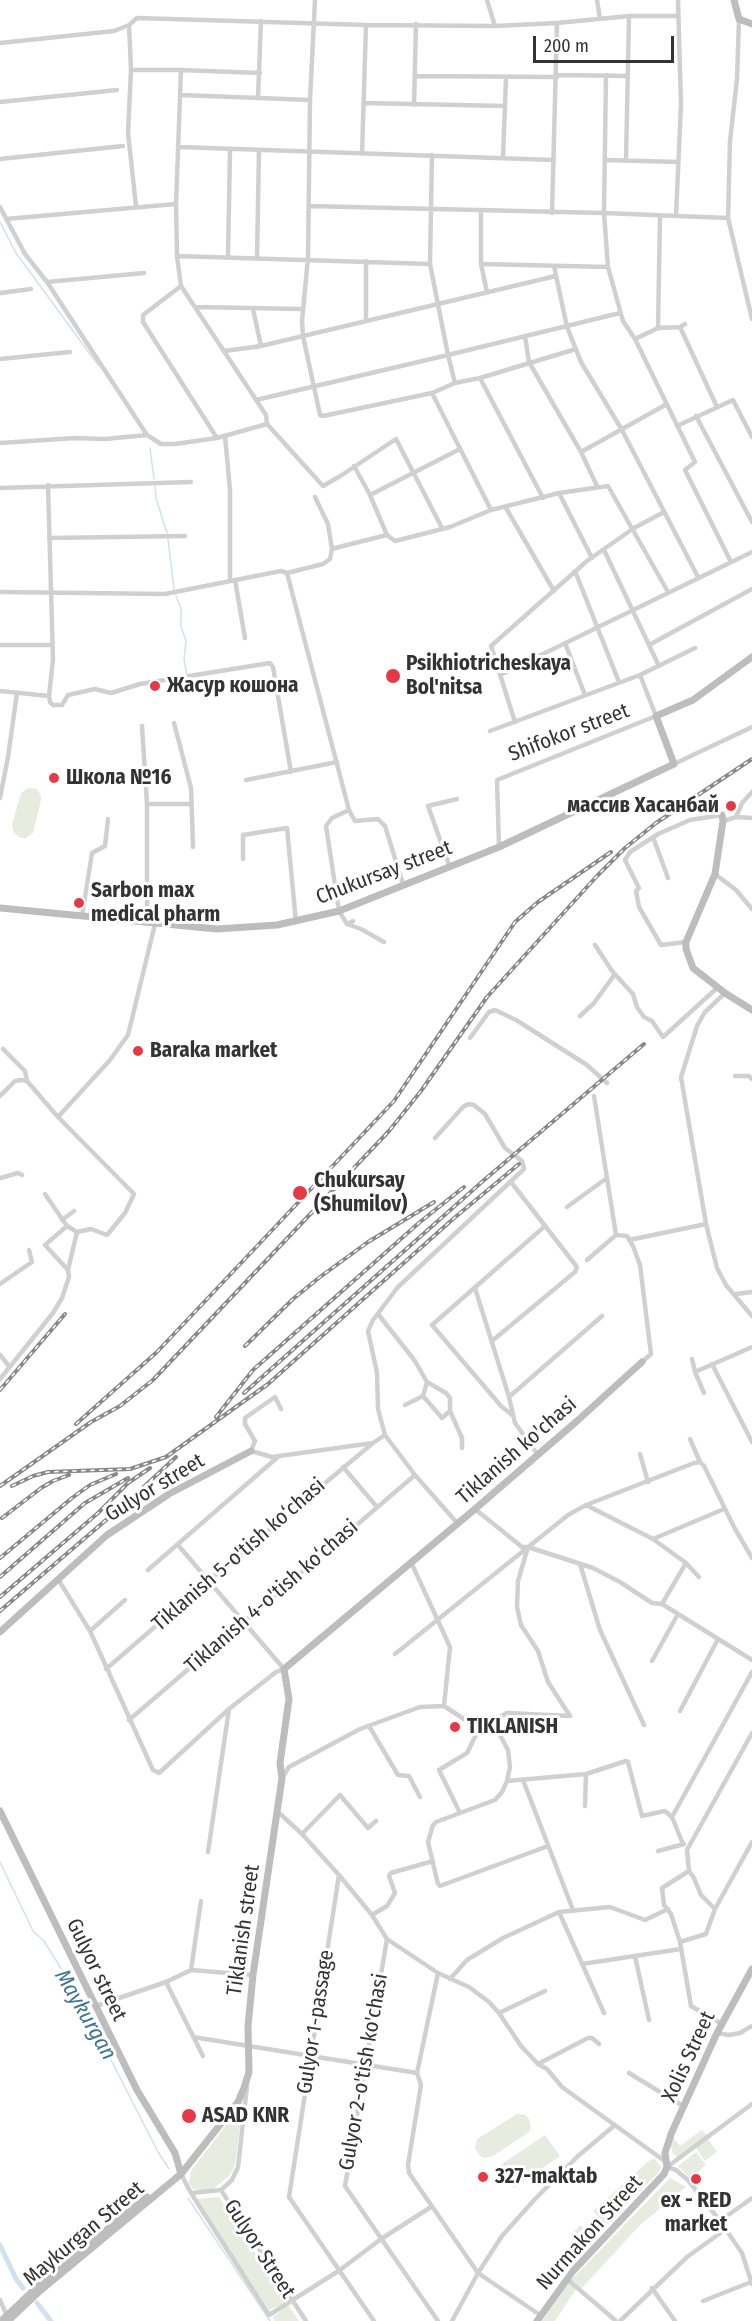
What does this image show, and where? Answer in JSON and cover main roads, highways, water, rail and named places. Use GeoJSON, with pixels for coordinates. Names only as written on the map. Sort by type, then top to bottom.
{"type":"FeatureCollection","features":[{"type":"Feature","properties":{"kind":"waterway"},"geometry":{"type":"LineString","coordinates":[[0,222],[16,253],[98,365]]}},
{"type":"Feature","properties":{"kind":"waterway"},"geometry":{"type":"LineString","coordinates":[[150,448],[154,479]]}},
{"type":"Feature","properties":{"kind":"waterway"},"geometry":{"type":"LineString","coordinates":[[155,486],[156,498],[167,533]]}},
{"type":"Feature","properties":{"kind":"waterway"},"geometry":{"type":"LineString","coordinates":[[168,539],[174,590]]}},
{"type":"Feature","properties":{"kind":"waterway"},"geometry":{"type":"LineString","coordinates":[[176,596],[181,608],[181,626],[186,641],[184,659],[187,676]]}},
{"type":"Feature","properties":{"kind":"waterway","name":"Maykurgan"},"geometry":{"type":"LineString","coordinates":[[0,1862],[33,1931],[44,1941],[80,1999],[158,2152],[169,2169]]}},
{"type":"Feature","properties":{"kind":"waterway","name":"Maykurgan"},"geometry":{"type":"LineString","coordinates":[[188,2198],[270,2321]]}},
{"type":"Feature","properties":{"kind":"waterway"},"geometry":{"type":"LineString","coordinates":[[0,2245],[16,2279],[23,2288]]}},
{"type":"Feature","properties":{"kind":"waterway"},"geometry":{"type":"LineString","coordinates":[[37,2303],[51,2321]]}},
{"type":"Feature","properties":{"kind":"railway"},"geometry":{"type":"LineString","coordinates":[[0,1486],[91,1422],[120,1406],[153,1380],[389,1131],[421,1091],[487,997],[597,876],[625,848],[656,823],[752,759]]}},
{"type":"Feature","properties":{"kind":"railway"},"geometry":{"type":"LineString","coordinates":[[76,1424],[157,1352],[394,1101],[515,922],[538,902],[611,852]]}},
{"type":"Feature","properties":{"kind":"railway"},"geometry":{"type":"LineString","coordinates":[[244,1393],[483,1181],[644,1044]]}},
{"type":"Feature","properties":{"kind":"railway"},"geometry":{"type":"LineString","coordinates":[[12,1486],[48,1472],[130,1469],[166,1457],[268,1384],[453,1219],[519,1164]]}},
{"type":"Feature","properties":{"kind":"railway"},"geometry":{"type":"LineString","coordinates":[[216,1417],[253,1370],[420,1222],[464,1187]]}},
{"type":"Feature","properties":{"kind":"railway"},"geometry":{"type":"LineString","coordinates":[[245,1346],[293,1299],[320,1277],[368,1242],[434,1202]]}},
{"type":"Feature","properties":{"kind":"railway"},"geometry":{"type":"LineString","coordinates":[[0,1390],[65,1314]]}},
{"type":"Feature","properties":{"kind":"railway"},"geometry":{"type":"LineString","coordinates":[[0,1611],[176,1457]]}},
{"type":"Feature","properties":{"kind":"railway"},"geometry":{"type":"LineString","coordinates":[[0,1597],[98,1513],[128,1483],[150,1468]]}},
{"type":"Feature","properties":{"kind":"railway"},"geometry":{"type":"LineString","coordinates":[[0,1558],[72,1498],[90,1485],[116,1474]]}},
{"type":"Feature","properties":{"kind":"railway"},"geometry":{"type":"LineString","coordinates":[[2,1518],[41,1488],[69,1475]]}},
{"type":"Feature","properties":{"kind":"railway"},"geometry":{"type":"LineString","coordinates":[[0,1577],[85,1503],[128,1478]]}},
{"type":"Feature","properties":{"kind":"place","name":"Psikhiotricheskaya Bol'nitsa"},"geometry":{"type":"Point","coordinates":[393,676]}},
{"type":"Feature","properties":{"kind":"place","name":"Жасур кошона"},"geometry":{"type":"Point","coordinates":[155,686]}},
{"type":"Feature","properties":{"kind":"place","name":"Школа №16"},"geometry":{"type":"Point","coordinates":[54,778]}},
{"type":"Feature","properties":{"kind":"place","name":"массив Хасанбай"},"geometry":{"type":"Point","coordinates":[731,806]}},
{"type":"Feature","properties":{"kind":"place","name":"Sarbon max medical pharm"},"geometry":{"type":"Point","coordinates":[79,903]}},
{"type":"Feature","properties":{"kind":"place","name":"Baraka market"},"geometry":{"type":"Point","coordinates":[138,1051]}},
{"type":"Feature","properties":{"kind":"place","name":"Chukursay (Shumilov)"},"geometry":{"type":"Point","coordinates":[300,1193]}},
{"type":"Feature","properties":{"kind":"place","name":"TIKLANISH"},"geometry":{"type":"Point","coordinates":[455,1727]}},
{"type":"Feature","properties":{"kind":"place","name":"ASAD KNR"},"geometry":{"type":"Point","coordinates":[189,2116]}},
{"type":"Feature","properties":{"kind":"place","name":"327-maktab"},"geometry":{"type":"Point","coordinates":[483,2177]}},
{"type":"Feature","properties":{"kind":"place","name":"ex - RED market"},"geometry":{"type":"Point","coordinates":[696,2179]}}]}
